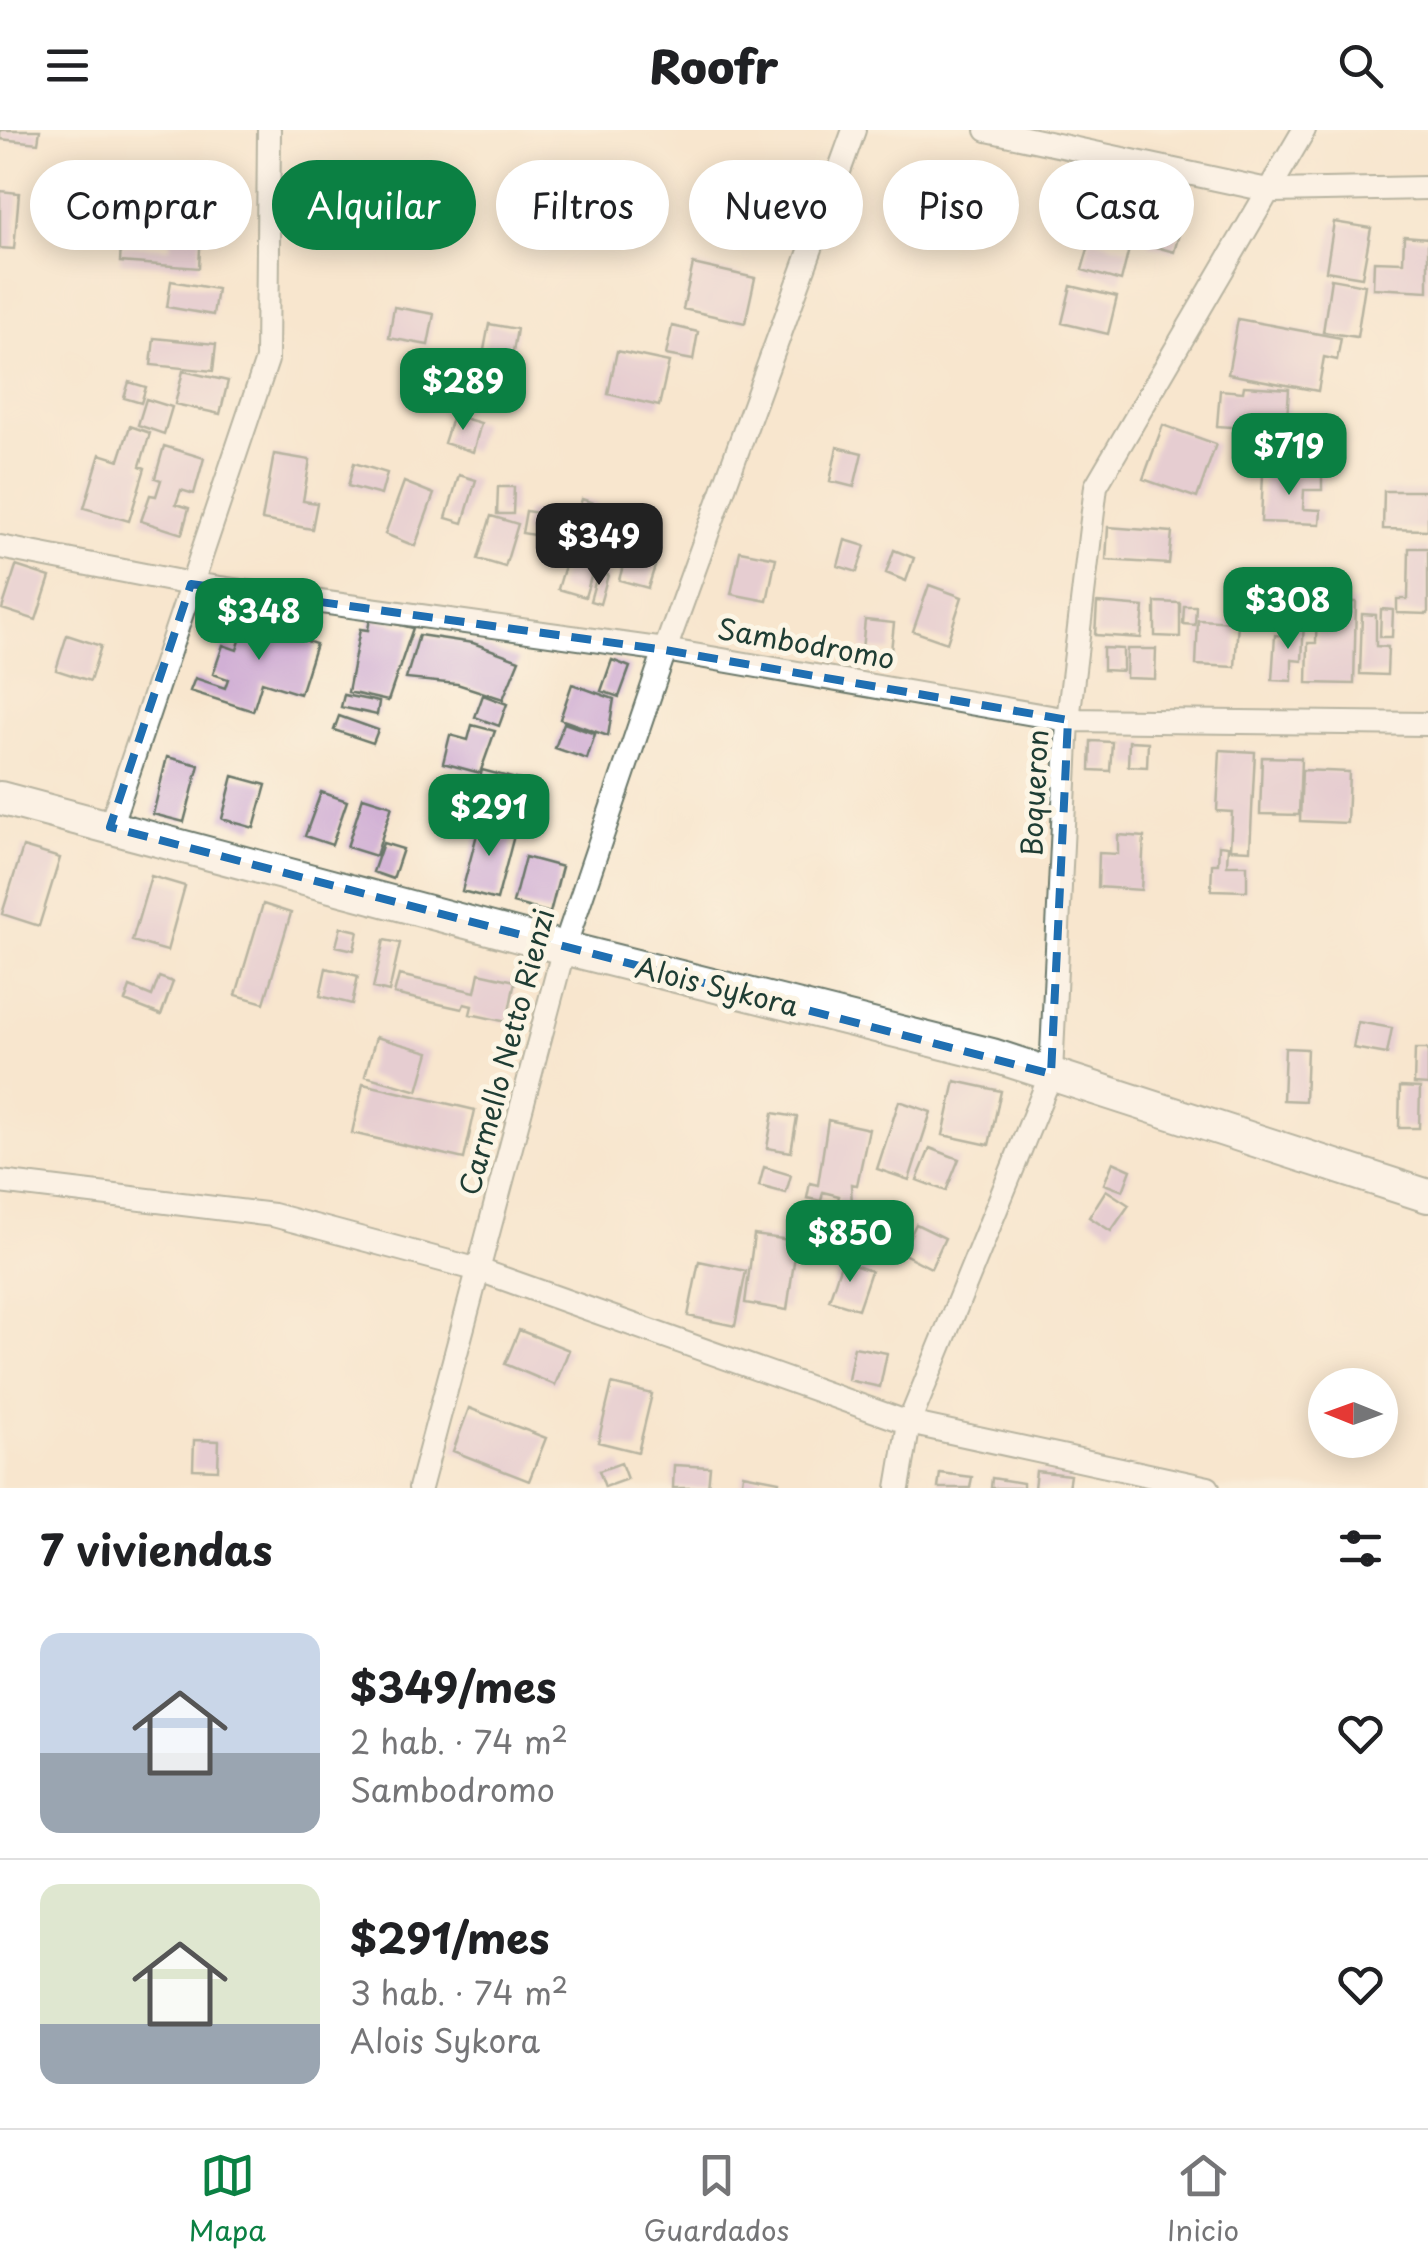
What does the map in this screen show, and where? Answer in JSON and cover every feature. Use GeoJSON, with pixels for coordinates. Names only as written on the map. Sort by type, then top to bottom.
{"type":"FeatureCollection","features":[{"type":"Feature","properties":{"kind":"street"},"geometry":{"type":"LineString","coordinates":[[110,827],[267,360],[269,130]]}},
{"type":"Feature","properties":{"kind":"street","name":"Carmello Netto Rienzi"},"geometry":{"type":"LineString","coordinates":[[420,1488],[564,948],[665,650],[854,130]]}},
{"type":"Feature","properties":{"kind":"street"},"geometry":{"type":"LineString","coordinates":[[987,130],[1272,190],[1428,188]]}},
{"type":"Feature","properties":{"kind":"street","name":"Boqueron"},"geometry":{"type":"LineString","coordinates":[[898,1488],[909,1423],[1051,1074],[1068,720],[1096,486],[1304,130]]}},
{"type":"Feature","properties":{"kind":"street","name":"Sambodromo"},"geometry":{"type":"LineString","coordinates":[[0,547],[191,584],[665,650],[1068,720],[1428,724]]}},
{"type":"Feature","properties":{"kind":"street","name":"Alois Sykora"},"geometry":{"type":"LineString","coordinates":[[0,798],[1051,1074],[1428,1196]]}},
{"type":"Feature","properties":{"kind":"street"},"geometry":{"type":"LineString","coordinates":[[0,1182],[273,1215],[479,1270],[909,1423],[1208,1488]]}},
{"type":"Feature","properties":{"kind":"highlighted area"},"geometry":{"type":"Polygon","coordinates":[[[191,584],[665,650],[1068,720],[1051,1074],[110,827],[191,584]]]}},
{"type":"Feature","properties":{"kind":"building"},"geometry":{"type":"Polygon","coordinates":[[[0,130],[40,130],[38,143],[0,139],[0,130]]]}},
{"type":"Feature","properties":{"kind":"building"},"geometry":{"type":"Polygon","coordinates":[[[0,191],[19,193],[14,249],[0,248],[0,191]]]}},
{"type":"Feature","properties":{"kind":"building"},"geometry":{"type":"Polygon","coordinates":[[[1334,222],[1371,228],[1362,277],[1326,271],[1334,222]]]}},
{"type":"Feature","properties":{"kind":"building"},"geometry":{"type":"Polygon","coordinates":[[[1404,236],[1428,238],[1428,291],[1373,288],[1374,261],[1403,262],[1404,236]]]}},
{"type":"Feature","properties":{"kind":"building"},"geometry":{"type":"Polygon","coordinates":[[[121,250],[200,250],[199,268],[120,262],[121,250]]]}},
{"type":"Feature","properties":{"kind":"building"},"geometry":{"type":"Polygon","coordinates":[[[1088,250],[1129,250],[1121,281],[1082,270],[1088,250]]]}},
{"type":"Feature","properties":{"kind":"building"},"geometry":{"type":"Polygon","coordinates":[[[693,264],[755,278],[745,323],[683,309],[693,264]]]}},
{"type":"Feature","properties":{"kind":"building"},"geometry":{"type":"Polygon","coordinates":[[[1331,279],[1365,285],[1357,337],[1323,332],[1331,279]]]}},
{"type":"Feature","properties":{"kind":"building"},"geometry":{"type":"Polygon","coordinates":[[[171,281],[217,289],[213,315],[167,307],[171,281]]]}},
{"type":"Feature","properties":{"kind":"building"},"geometry":{"type":"Polygon","coordinates":[[[1071,286],[1117,297],[1108,334],[1062,323],[1071,286]]]}},
{"type":"Feature","properties":{"kind":"building"},"geometry":{"type":"Polygon","coordinates":[[[394,307],[434,314],[428,345],[389,338],[394,307]]]}},
{"type":"Feature","properties":{"kind":"building"},"geometry":{"type":"Polygon","coordinates":[[[1238,319],[1341,338],[1337,360],[1324,357],[1318,391],[1228,374],[1238,319]]]}},
{"type":"Feature","properties":{"kind":"building"},"geometry":{"type":"Polygon","coordinates":[[[489,324],[517,329],[508,381],[479,376],[489,324]]]}},
{"type":"Feature","properties":{"kind":"building"},"geometry":{"type":"Polygon","coordinates":[[[672,326],[698,332],[693,360],[666,355],[672,326]]]}},
{"type":"Feature","properties":{"kind":"building"},"geometry":{"type":"Polygon","coordinates":[[[154,338],[216,344],[213,371],[151,365],[154,338]]]}},
{"type":"Feature","properties":{"kind":"building"},"geometry":{"type":"Polygon","coordinates":[[[617,351],[669,362],[659,406],[608,394],[617,351]]]}},
{"type":"Feature","properties":{"kind":"building"},"geometry":{"type":"Polygon","coordinates":[[[183,371],[228,381],[220,414],[175,404],[183,371]]]}},
{"type":"Feature","properties":{"kind":"building"},"geometry":{"type":"Polygon","coordinates":[[[129,382],[146,387],[141,403],[124,398],[129,382]]]}},
{"type":"Feature","properties":{"kind":"building"},"geometry":{"type":"Polygon","coordinates":[[[1244,386],[1289,389],[1287,419],[1263,418],[1262,429],[1217,426],[1220,390],[1243,392],[1244,386]]]}},
{"type":"Feature","properties":{"kind":"building"},"geometry":{"type":"Polygon","coordinates":[[[146,399],[172,407],[164,434],[138,425],[146,399]]]}},
{"type":"Feature","properties":{"kind":"building"},"geometry":{"type":"Polygon","coordinates":[[[453,415],[481,423],[473,452],[444,443],[453,415]]]}},
{"type":"Feature","properties":{"kind":"building"},"geometry":{"type":"Polygon","coordinates":[[[1163,425],[1216,444],[1197,498],[1143,479],[1163,425]]]}},
{"type":"Feature","properties":{"kind":"building"},"geometry":{"type":"Polygon","coordinates":[[[130,426],[150,433],[140,466],[145,468],[129,521],[84,508],[100,454],[119,460],[130,426]]]}},
{"type":"Feature","properties":{"kind":"building"},"geometry":{"type":"Polygon","coordinates":[[[164,446],[204,458],[194,494],[181,490],[176,504],[189,508],[182,534],[141,521],[150,495],[156,496],[161,480],[155,478],[164,446]]]}},
{"type":"Feature","properties":{"kind":"building"},"geometry":{"type":"Polygon","coordinates":[[[837,447],[862,453],[854,487],[830,481],[837,447]]]}},
{"type":"Feature","properties":{"kind":"building"},"geometry":{"type":"Polygon","coordinates":[[[274,454],[310,460],[303,501],[317,503],[312,529],[262,520],[274,454]]]}},
{"type":"Feature","properties":{"kind":"building"},"geometry":{"type":"Polygon","coordinates":[[[354,463],[387,473],[381,495],[348,486],[354,463]]]}},
{"type":"Feature","properties":{"kind":"building"},"geometry":{"type":"Polygon","coordinates":[[[1263,473],[1322,475],[1322,490],[1304,490],[1303,509],[1321,510],[1320,524],[1261,522],[1263,473]]]}},
{"type":"Feature","properties":{"kind":"building"},"geometry":{"type":"Polygon","coordinates":[[[459,475],[476,480],[463,523],[446,518],[459,475]]]}},
{"type":"Feature","properties":{"kind":"building"},"geometry":{"type":"Polygon","coordinates":[[[404,482],[434,494],[415,546],[385,534],[404,482]]]}},
{"type":"Feature","properties":{"kind":"building"},"geometry":{"type":"Polygon","coordinates":[[[498,487],[514,487],[513,514],[497,514],[498,487]]]}},
{"type":"Feature","properties":{"kind":"building"},"geometry":{"type":"Polygon","coordinates":[[[1384,491],[1428,491],[1428,530],[1383,529],[1384,491]]]}},
{"type":"Feature","properties":{"kind":"building"},"geometry":{"type":"Polygon","coordinates":[[[582,499],[597,504],[590,528],[574,523],[582,499]]]}},
{"type":"Feature","properties":{"kind":"building"},"geometry":{"type":"Polygon","coordinates":[[[526,511],[550,515],[546,537],[522,533],[526,511]]]}},
{"type":"Feature","properties":{"kind":"building"},"geometry":{"type":"Polygon","coordinates":[[[491,516],[518,524],[505,567],[478,559],[491,516]]]}},
{"type":"Feature","properties":{"kind":"building"},"geometry":{"type":"Polygon","coordinates":[[[1108,527],[1172,532],[1169,564],[1106,560],[1108,527]]]}},
{"type":"Feature","properties":{"kind":"building"},"geometry":{"type":"Polygon","coordinates":[[[576,529],[603,537],[585,597],[558,589],[576,529]]]}},
{"type":"Feature","properties":{"kind":"building"},"geometry":{"type":"Polygon","coordinates":[[[845,540],[865,546],[857,572],[838,566],[845,540]]]}},
{"type":"Feature","properties":{"kind":"building"},"geometry":{"type":"Polygon","coordinates":[[[1409,548],[1428,548],[1428,614],[1397,613],[1397,599],[1408,599],[1409,548]]]}},
{"type":"Feature","properties":{"kind":"building"},"geometry":{"type":"Polygon","coordinates":[[[894,550],[914,558],[906,581],[886,573],[894,550]]]}},
{"type":"Feature","properties":{"kind":"building"},"geometry":{"type":"Polygon","coordinates":[[[740,551],[776,558],[767,601],[731,594],[740,551]]]}},
{"type":"Feature","properties":{"kind":"building"},"geometry":{"type":"Polygon","coordinates":[[[627,552],[657,560],[648,588],[619,580],[627,552]]]}},
{"type":"Feature","properties":{"kind":"building"},"geometry":{"type":"Polygon","coordinates":[[[16,566],[50,577],[36,620],[2,609],[16,566]]]}},
{"type":"Feature","properties":{"kind":"building"},"geometry":{"type":"Polygon","coordinates":[[[598,572],[608,575],[600,604],[590,601],[598,572]]]}},
{"type":"Feature","properties":{"kind":"building"},"geometry":{"type":"Polygon","coordinates":[[[929,585],[962,597],[947,643],[913,631],[929,585]]]}},
{"type":"Feature","properties":{"kind":"building"},"geometry":{"type":"Polygon","coordinates":[[[1317,601],[1356,602],[1354,684],[1307,683],[1308,643],[1316,643],[1317,601]]]}},
{"type":"Feature","properties":{"kind":"building"},"geometry":{"type":"Polygon","coordinates":[[[1155,602],[1180,603],[1180,637],[1155,636],[1155,602]]]}},
{"type":"Feature","properties":{"kind":"building"},"geometry":{"type":"Polygon","coordinates":[[[1097,603],[1144,607],[1141,638],[1095,635],[1097,603]]]}},
{"type":"Feature","properties":{"kind":"building"},"geometry":{"type":"Polygon","coordinates":[[[1184,606],[1196,606],[1195,625],[1183,624],[1184,606]]]}},
{"type":"Feature","properties":{"kind":"building"},"geometry":{"type":"Polygon","coordinates":[[[250,609],[282,620],[278,632],[316,644],[300,694],[262,682],[253,711],[190,691],[195,678],[225,688],[228,679],[213,674],[223,645],[237,650],[250,609]]]}},
{"type":"Feature","properties":{"kind":"building"},"geometry":{"type":"Polygon","coordinates":[[[1381,609],[1393,610],[1392,637],[1380,637],[1381,609]]]}},
{"type":"Feature","properties":{"kind":"building"},"geometry":{"type":"Polygon","coordinates":[[[1362,614],[1376,615],[1376,646],[1388,647],[1387,675],[1360,674],[1362,614]]]}},
{"type":"Feature","properties":{"kind":"building"},"geometry":{"type":"Polygon","coordinates":[[[370,618],[413,628],[388,701],[348,692],[360,629],[368,630],[370,618]]]}},
{"type":"Feature","properties":{"kind":"building"},"geometry":{"type":"Polygon","coordinates":[[[865,620],[894,623],[891,651],[862,649],[865,620]]]}},
{"type":"Feature","properties":{"kind":"building"},"geometry":{"type":"Polygon","coordinates":[[[1198,620],[1238,622],[1235,667],[1196,665],[1198,620]]]}},
{"type":"Feature","properties":{"kind":"building"},"geometry":{"type":"Polygon","coordinates":[[[1291,621],[1304,621],[1302,661],[1292,660],[1292,681],[1272,680],[1275,635],[1290,636],[1291,621]]]}},
{"type":"Feature","properties":{"kind":"building"},"geometry":{"type":"Polygon","coordinates":[[[67,635],[101,646],[90,681],[56,670],[67,635]]]}},
{"type":"Feature","properties":{"kind":"building"},"geometry":{"type":"Polygon","coordinates":[[[419,635],[473,643],[519,660],[503,699],[457,684],[406,679],[419,635]]]}},
{"type":"Feature","properties":{"kind":"building"},"geometry":{"type":"Polygon","coordinates":[[[1103,648],[1123,649],[1123,671],[1103,670],[1103,648]]]}},
{"type":"Feature","properties":{"kind":"building"},"geometry":{"type":"Polygon","coordinates":[[[1127,649],[1156,649],[1155,679],[1126,678],[1127,649]]]}},
{"type":"Feature","properties":{"kind":"building"},"geometry":{"type":"Polygon","coordinates":[[[612,660],[630,667],[619,697],[601,691],[612,660]]]}},
{"type":"Feature","properties":{"kind":"building"},"geometry":{"type":"Polygon","coordinates":[[[572,684],[614,699],[608,736],[560,719],[572,684]]]}},
{"type":"Feature","properties":{"kind":"building"},"geometry":{"type":"Polygon","coordinates":[[[344,695],[379,702],[377,715],[341,707],[344,695]]]}},
{"type":"Feature","properties":{"kind":"building"},"geometry":{"type":"Polygon","coordinates":[[[483,695],[507,704],[499,726],[475,717],[483,695]]]}},
{"type":"Feature","properties":{"kind":"building"},"geometry":{"type":"Polygon","coordinates":[[[339,716],[378,730],[373,743],[334,730],[339,716]]]}},
{"type":"Feature","properties":{"kind":"building"},"geometry":{"type":"Polygon","coordinates":[[[564,723],[595,734],[587,759],[555,748],[564,723]]]}},
{"type":"Feature","properties":{"kind":"building"},"geometry":{"type":"Polygon","coordinates":[[[472,725],[495,731],[480,773],[443,763],[450,735],[468,740],[472,725]]]}},
{"type":"Feature","properties":{"kind":"building"},"geometry":{"type":"Polygon","coordinates":[[[1091,741],[1112,742],[1110,771],[1090,770],[1091,741]]]}},
{"type":"Feature","properties":{"kind":"building"},"geometry":{"type":"Polygon","coordinates":[[[1129,741],[1148,742],[1147,767],[1128,766],[1129,741]]]}},
{"type":"Feature","properties":{"kind":"building"},"geometry":{"type":"Polygon","coordinates":[[[1220,750],[1255,752],[1250,850],[1230,849],[1232,812],[1217,811],[1220,750]]]}},
{"type":"Feature","properties":{"kind":"building"},"geometry":{"type":"Polygon","coordinates":[[[167,757],[199,765],[184,822],[153,814],[167,757]]]}},
{"type":"Feature","properties":{"kind":"building"},"geometry":{"type":"Polygon","coordinates":[[[1262,757],[1301,758],[1299,815],[1260,814],[1262,757]]]}},
{"type":"Feature","properties":{"kind":"building"},"geometry":{"type":"Polygon","coordinates":[[[482,770],[535,784],[529,807],[486,796],[483,809],[473,806],[482,770]]]}},
{"type":"Feature","properties":{"kind":"building"},"geometry":{"type":"Polygon","coordinates":[[[1302,770],[1349,772],[1347,823],[1300,821],[1302,770]]]}},
{"type":"Feature","properties":{"kind":"building"},"geometry":{"type":"Polygon","coordinates":[[[233,776],[266,785],[254,828],[222,819],[233,776]]]}},
{"type":"Feature","properties":{"kind":"building"},"geometry":{"type":"Polygon","coordinates":[[[321,792],[347,801],[332,845],[305,836],[321,792]]]}},
{"type":"Feature","properties":{"kind":"building"},"geometry":{"type":"Polygon","coordinates":[[[363,797],[392,806],[376,856],[347,847],[363,797]]]}},
{"type":"Feature","properties":{"kind":"building"},"geometry":{"type":"Polygon","coordinates":[[[481,819],[516,828],[497,900],[462,891],[481,819]]]}},
{"type":"Feature","properties":{"kind":"building"},"geometry":{"type":"Polygon","coordinates":[[[1118,835],[1144,837],[1141,890],[1098,887],[1099,853],[1118,854],[1118,835]]]}},
{"type":"Feature","properties":{"kind":"building"},"geometry":{"type":"Polygon","coordinates":[[[383,843],[403,849],[393,879],[373,872],[383,843]]]}},
{"type":"Feature","properties":{"kind":"building"},"geometry":{"type":"Polygon","coordinates":[[[1219,845],[1228,846],[1227,865],[1247,865],[1247,891],[1211,890],[1212,864],[1218,864],[1219,845]]]}},
{"type":"Feature","properties":{"kind":"building"},"geometry":{"type":"Polygon","coordinates":[[[23,847],[60,858],[39,926],[2,914],[23,847]]]}},
{"type":"Feature","properties":{"kind":"building"},"geometry":{"type":"Polygon","coordinates":[[[525,857],[562,867],[550,913],[513,903],[525,857]]]}},
{"type":"Feature","properties":{"kind":"building"},"geometry":{"type":"Polygon","coordinates":[[[151,876],[185,886],[167,951],[132,941],[151,876]]]}},
{"type":"Feature","properties":{"kind":"building"},"geometry":{"type":"Polygon","coordinates":[[[263,904],[291,913],[264,1003],[236,995],[263,904]]]}},
{"type":"Feature","properties":{"kind":"building"},"geometry":{"type":"Polygon","coordinates":[[[341,927],[358,931],[354,950],[336,946],[341,927]]]}},
{"type":"Feature","properties":{"kind":"building"},"geometry":{"type":"Polygon","coordinates":[[[384,940],[400,943],[389,992],[373,988],[384,940]]]}},
{"type":"Feature","properties":{"kind":"building"},"geometry":{"type":"Polygon","coordinates":[[[326,968],[358,976],[352,1004],[320,996],[326,968]]]}},
{"type":"Feature","properties":{"kind":"building"},"geometry":{"type":"Polygon","coordinates":[[[479,973],[515,981],[507,1022],[470,1014],[472,1006],[464,1004],[462,1009],[394,994],[399,975],[475,992],[479,973]]]}},
{"type":"Feature","properties":{"kind":"building"},"geometry":{"type":"Polygon","coordinates":[[[159,977],[173,982],[161,1015],[125,1001],[130,987],[152,996],[159,977]]]}},
{"type":"Feature","properties":{"kind":"building"},"geometry":{"type":"Polygon","coordinates":[[[1358,1022],[1392,1028],[1387,1054],[1353,1048],[1358,1022]]]}},
{"type":"Feature","properties":{"kind":"building"},"geometry":{"type":"Polygon","coordinates":[[[376,1037],[429,1052],[418,1091],[365,1076],[376,1037]]]}},
{"type":"Feature","properties":{"kind":"building"},"geometry":{"type":"Polygon","coordinates":[[[1285,1048],[1307,1049],[1305,1101],[1283,1100],[1285,1048]]]}},
{"type":"Feature","properties":{"kind":"building"},"geometry":{"type":"Polygon","coordinates":[[[1415,1049],[1428,1049],[1428,1085],[1414,1084],[1415,1049]]]}},
{"type":"Feature","properties":{"kind":"building"},"geometry":{"type":"Polygon","coordinates":[[[955,1081],[1001,1091],[989,1145],[943,1135],[955,1081]]]}},
{"type":"Feature","properties":{"kind":"building"},"geometry":{"type":"Polygon","coordinates":[[[363,1084],[475,1110],[464,1159],[352,1133],[363,1084]]]}},
{"type":"Feature","properties":{"kind":"building"},"geometry":{"type":"Polygon","coordinates":[[[1400,1087],[1420,1088],[1419,1128],[1399,1128],[1400,1087]]]}},
{"type":"Feature","properties":{"kind":"building"},"geometry":{"type":"Polygon","coordinates":[[[899,1101],[931,1112],[909,1180],[877,1169],[899,1101]]]}},
{"type":"Feature","properties":{"kind":"building"},"geometry":{"type":"Polygon","coordinates":[[[773,1113],[797,1117],[791,1152],[767,1148],[773,1113]]]}},
{"type":"Feature","properties":{"kind":"building"},"geometry":{"type":"Polygon","coordinates":[[[828,1120],[869,1129],[857,1185],[851,1184],[852,1208],[837,1205],[839,1196],[823,1192],[821,1201],[807,1198],[810,1183],[818,1185],[828,1120]]]}},
{"type":"Feature","properties":{"kind":"building"},"geometry":{"type":"Polygon","coordinates":[[[930,1148],[959,1159],[946,1191],[917,1180],[930,1148]]]}},
{"type":"Feature","properties":{"kind":"building"},"geometry":{"type":"Polygon","coordinates":[[[1113,1162],[1131,1170],[1123,1191],[1104,1184],[1113,1162]]]}},
{"type":"Feature","properties":{"kind":"building"},"geometry":{"type":"Polygon","coordinates":[[[764,1167],[791,1175],[786,1193],[759,1186],[764,1167]]]}},
{"type":"Feature","properties":{"kind":"building"},"geometry":{"type":"Polygon","coordinates":[[[1106,1190],[1129,1205],[1111,1231],[1089,1217],[1106,1190]]]}},
{"type":"Feature","properties":{"kind":"building"},"geometry":{"type":"Polygon","coordinates":[[[855,1202],[897,1214],[890,1239],[849,1227],[855,1202]]]}},
{"type":"Feature","properties":{"kind":"building"},"geometry":{"type":"Polygon","coordinates":[[[916,1224],[945,1238],[931,1268],[902,1253],[916,1224]]]}},
{"type":"Feature","properties":{"kind":"building"},"geometry":{"type":"Polygon","coordinates":[[[754,1235],[797,1241],[787,1310],[745,1303],[754,1235]]]}},
{"type":"Feature","properties":{"kind":"building"},"geometry":{"type":"Polygon","coordinates":[[[699,1261],[746,1271],[735,1326],[688,1316],[699,1261]]]}},
{"type":"Feature","properties":{"kind":"building"},"geometry":{"type":"Polygon","coordinates":[[[842,1261],[871,1271],[858,1309],[829,1300],[842,1261]]]}},
{"type":"Feature","properties":{"kind":"building"},"geometry":{"type":"Polygon","coordinates":[[[519,1330],[569,1350],[555,1385],[505,1364],[519,1330]]]}},
{"type":"Feature","properties":{"kind":"building"},"geometry":{"type":"Polygon","coordinates":[[[854,1347],[887,1353],[880,1387],[848,1380],[854,1347]]]}},
{"type":"Feature","properties":{"kind":"building"},"geometry":{"type":"Polygon","coordinates":[[[612,1384],[652,1394],[638,1452],[598,1442],[612,1384]]]}},
{"type":"Feature","properties":{"kind":"building"},"geometry":{"type":"Polygon","coordinates":[[[469,1408],[546,1438],[529,1481],[453,1451],[469,1408]]]}},
{"type":"Feature","properties":{"kind":"building"},"geometry":{"type":"Polygon","coordinates":[[[194,1440],[219,1441],[218,1470],[193,1469],[194,1440]]]}},
{"type":"Feature","properties":{"kind":"building"},"geometry":{"type":"Polygon","coordinates":[[[621,1463],[627,1479],[605,1487],[599,1471],[621,1463]]]}},
{"type":"Feature","properties":{"kind":"building"},"geometry":{"type":"Polygon","coordinates":[[[674,1465],[710,1467],[708,1488],[673,1488],[674,1465]]]}},
{"type":"Feature","properties":{"kind":"building"},"geometry":{"type":"Polygon","coordinates":[[[1036,1471],[1070,1475],[1068,1488],[1034,1488],[1036,1471]]]}},
{"type":"Feature","properties":{"kind":"building"},"geometry":{"type":"Polygon","coordinates":[[[940,1473],[972,1477],[970,1488],[938,1488],[940,1473]]]}},
{"type":"Feature","properties":{"kind":"building"},"geometry":{"type":"Polygon","coordinates":[[[743,1474],[779,1481],[778,1488],[741,1488],[743,1474]]]}},
{"type":"Feature","properties":{"kind":"building"},"geometry":{"type":"Polygon","coordinates":[[[992,1478],[1023,1483],[1023,1488],[991,1488],[992,1478]]]}}]}
